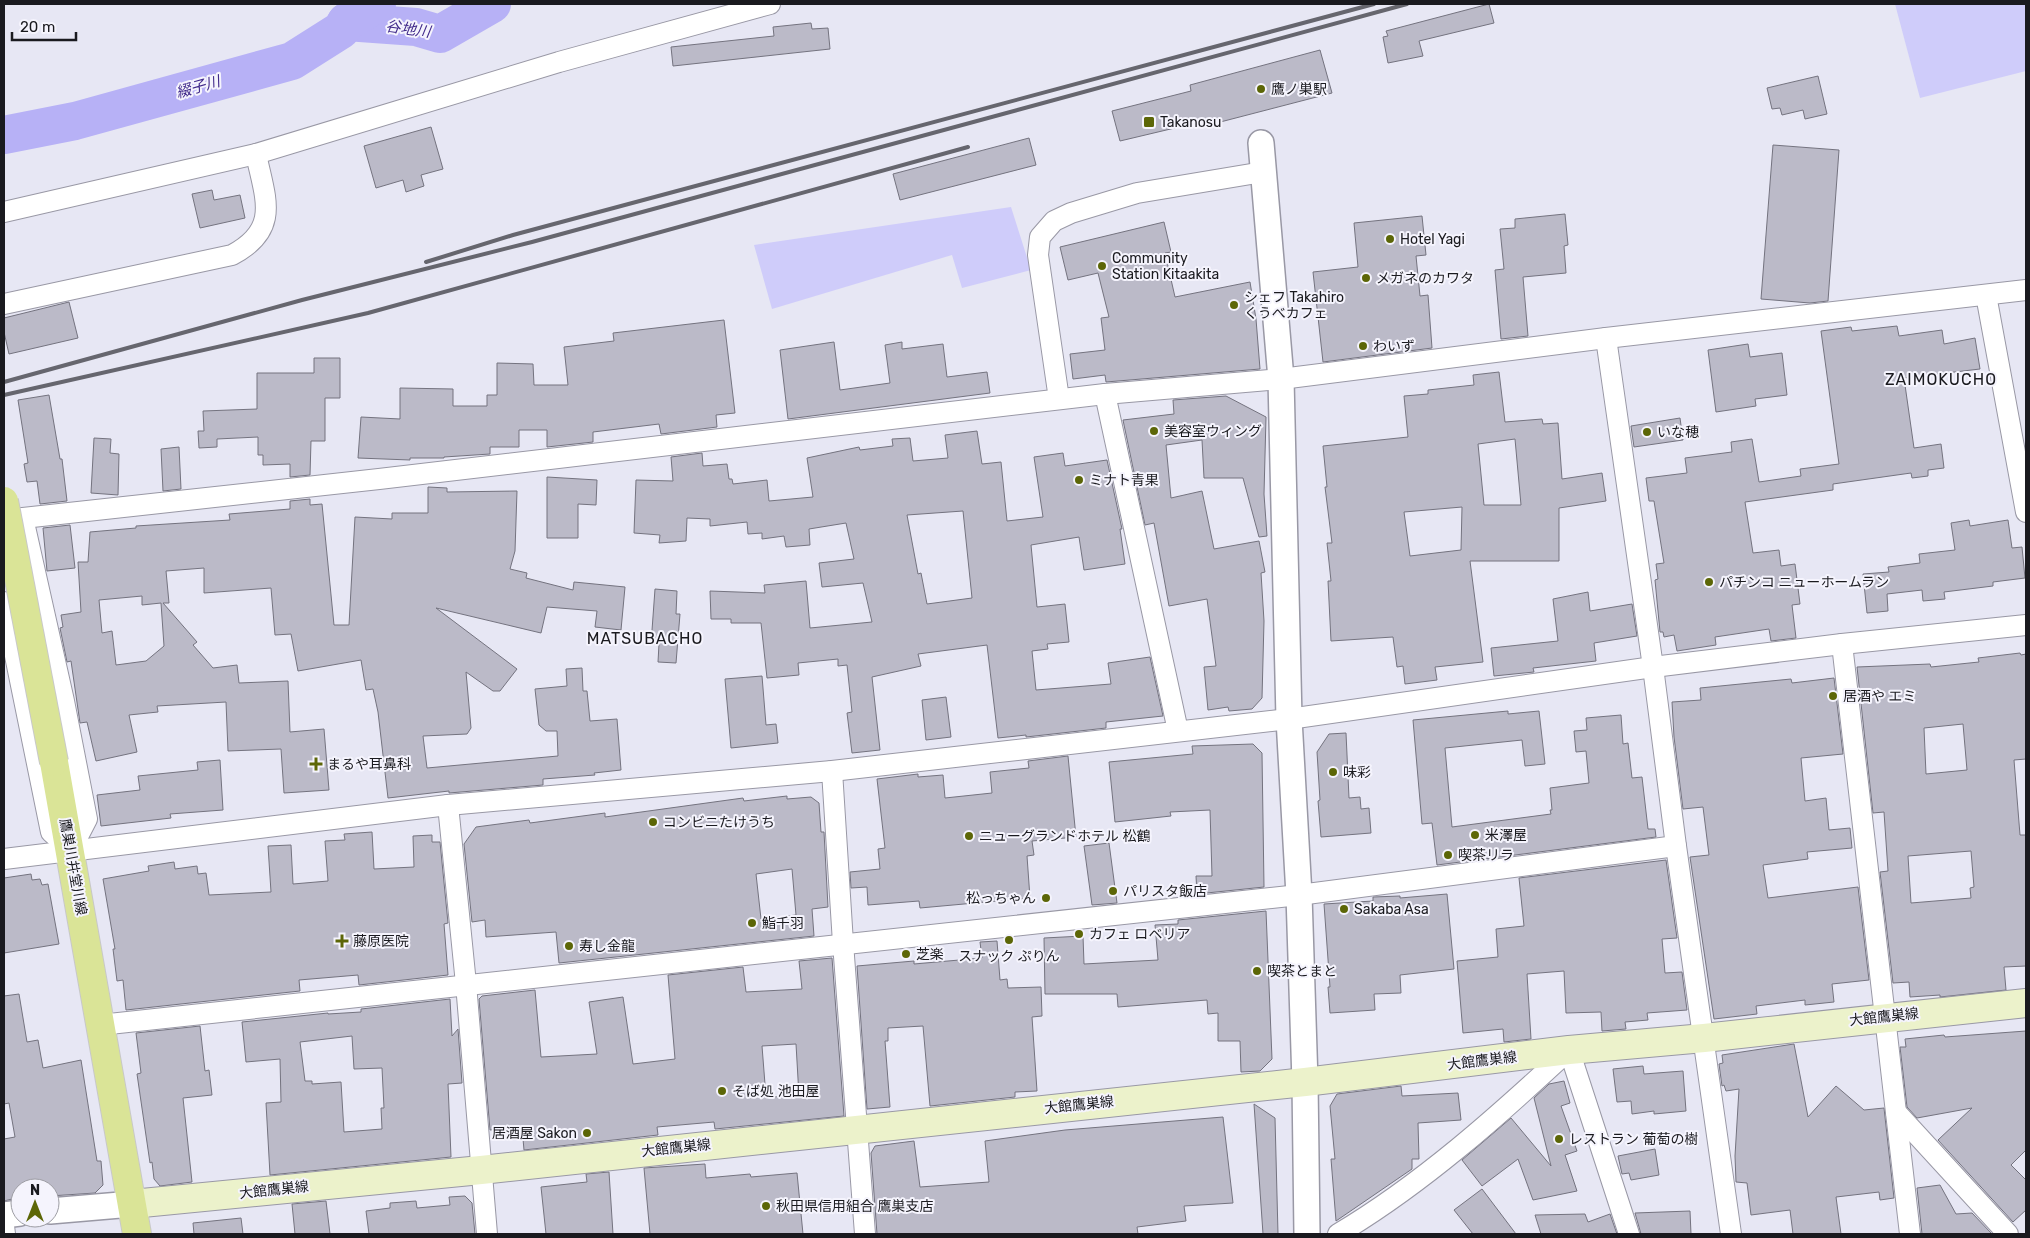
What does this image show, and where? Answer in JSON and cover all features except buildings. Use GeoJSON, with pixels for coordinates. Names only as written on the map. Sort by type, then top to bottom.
{"type":"FeatureCollection","features":[{"type":"Feature","properties":{"kind":"main road","name":"鷹巣川井堂川線"},"geometry":{"type":"LineString","coordinates":[[13,510],[54,762],[71,850],[137,1234]]}},
{"type":"Feature","properties":{"kind":"main road","name":"大館鷹巣線"},"geometry":{"type":"LineString","coordinates":[[132,1204],[481,1170],[858,1128],[1305,1082],[1569,1050],[1704,1038],[2026,1002]]}},
{"type":"Feature","properties":{"kind":"street"},"geometry":{"type":"LineString","coordinates":[[4,212],[256,154],[558,62],[770,4]]}},
{"type":"Feature","properties":{"kind":"street"},"geometry":{"type":"LineString","coordinates":[[1261,143],[1281,379],[1289,719],[1299,895],[1305,1082],[1307,1234]]}},
{"type":"Feature","properties":{"kind":"street"},"geometry":{"type":"LineString","coordinates":[[4,304],[232,255],[246,247],[265,225],[266,218],[267,204],[256,154]]}},
{"type":"Feature","properties":{"kind":"street"},"geometry":{"type":"LineString","coordinates":[[1059,399],[1038,255],[1040,238],[1054,221],[1071,213],[1138,193],[1263,172]]}},
{"type":"Feature","properties":{"kind":"street"},"geometry":{"type":"LineString","coordinates":[[13,510],[389,478],[1059,399],[1281,379],[1606,338],[2026,290]]}},
{"type":"Feature","properties":{"kind":"street"},"geometry":{"type":"LineString","coordinates":[[1986,295],[2026,512]]}},
{"type":"Feature","properties":{"kind":"street"},"geometry":{"type":"LineString","coordinates":[[1606,338],[1654,667],[1676,846],[1730,1234]]}},
{"type":"Feature","properties":{"kind":"street"},"geometry":{"type":"LineString","coordinates":[[1105,394],[1178,731]]}},
{"type":"Feature","properties":{"kind":"street"},"geometry":{"type":"LineString","coordinates":[[4,527],[13,510]]}},
{"type":"Feature","properties":{"kind":"street"},"geometry":{"type":"LineString","coordinates":[[13,510],[64,701],[87,820],[71,850]]}},
{"type":"Feature","properties":{"kind":"street"},"geometry":{"type":"LineString","coordinates":[[4,602],[51,832],[71,850]]}},
{"type":"Feature","properties":{"kind":"street"},"geometry":{"type":"LineString","coordinates":[[4,859],[448,805],[832,771],[1289,719],[1654,667],[1842,644],[2026,625]]}},
{"type":"Feature","properties":{"kind":"street"},"geometry":{"type":"LineString","coordinates":[[1842,644],[1910,1234]]}},
{"type":"Feature","properties":{"kind":"street"},"geometry":{"type":"LineString","coordinates":[[832,771],[865,1234]]}},
{"type":"Feature","properties":{"kind":"street"},"geometry":{"type":"LineString","coordinates":[[448,805],[466,984],[487,1234]]}},
{"type":"Feature","properties":{"kind":"street"},"geometry":{"type":"LineString","coordinates":[[100,1025],[1299,895],[1676,846]]}},
{"type":"Feature","properties":{"kind":"street"},"geometry":{"type":"LineString","coordinates":[[1338,1234],[1369,1215],[1444,1158],[1526,1090],[1569,1050],[1629,1234]]}},
{"type":"Feature","properties":{"kind":"street"},"geometry":{"type":"LineString","coordinates":[[1896,1112],[2008,1234]]}},
{"type":"Feature","properties":{"kind":"street"},"geometry":{"type":"LineString","coordinates":[[60,1210],[132,1204]]}},
{"type":"Feature","properties":{"kind":"street"},"geometry":{"type":"LineString","coordinates":[[4,1226],[5,1234]]}},
{"type":"Feature","properties":{"kind":"shaded area"},"geometry":{"type":"Polygon","coordinates":[[[1895,4],[2026,4],[2026,71],[1920,98],[1895,4]]]}},
{"type":"Feature","properties":{"kind":"shaded area"},"geometry":{"type":"Polygon","coordinates":[[[1011,207],[1031,270],[962,288],[952,255],[772,309],[754,245],[1011,207]]]}},
{"type":"Feature","properties":{"kind":"waterway","name":"綴子川"},"geometry":{"type":"LineString","coordinates":[[4,135],[75,121],[292,61],[341,30],[346,22],[377,4]]}},
{"type":"Feature","properties":{"kind":"waterway","name":"谷地川"},"geometry":{"type":"LineString","coordinates":[[346,22],[416,27],[440,34],[492,4]]}},
{"type":"Feature","properties":{"kind":"railway"},"geometry":{"type":"LineString","coordinates":[[426,262],[513,235],[1374,4]]}},
{"type":"Feature","properties":{"kind":"railway"},"geometry":{"type":"LineString","coordinates":[[4,382],[302,300],[532,242],[1407,4]]}},
{"type":"Feature","properties":{"kind":"railway"},"geometry":{"type":"LineString","coordinates":[[4,395],[368,313],[968,147]]}},
{"type":"Feature","properties":{"kind":"place","name":"鷹ノ巣駅"},"geometry":{"type":"Point","coordinates":[1261,89]}},
{"type":"Feature","properties":{"kind":"place","name":"Takanosu"},"geometry":{"type":"Point","coordinates":[1149,122]}},
{"type":"Feature","properties":{"kind":"place","name":"Hotel Yagi"},"geometry":{"type":"Point","coordinates":[1390,239]}},
{"type":"Feature","properties":{"kind":"place","name":"Community Station Kitaakita"},"geometry":{"type":"Point","coordinates":[1102,266]}},
{"type":"Feature","properties":{"kind":"place","name":"メガネのカワタ"},"geometry":{"type":"Point","coordinates":[1366,278]}},
{"type":"Feature","properties":{"kind":"place","name":"シェフ Takahiro くうべカフェ"},"geometry":{"type":"Point","coordinates":[1234,305]}},
{"type":"Feature","properties":{"kind":"place","name":"わいず"},"geometry":{"type":"Point","coordinates":[1363,346]}},
{"type":"Feature","properties":{"kind":"place","name":"美容室ウィング"},"geometry":{"type":"Point","coordinates":[1154,431]}},
{"type":"Feature","properties":{"kind":"place","name":"いな穂"},"geometry":{"type":"Point","coordinates":[1647,432]}},
{"type":"Feature","properties":{"kind":"place","name":"ミナト青果"},"geometry":{"type":"Point","coordinates":[1079,480]}},
{"type":"Feature","properties":{"kind":"place","name":"パチンコ ニューホームラン"},"geometry":{"type":"Point","coordinates":[1709,582]}},
{"type":"Feature","properties":{"kind":"place","name":"居酒や エミ"},"geometry":{"type":"Point","coordinates":[1833,696]}},
{"type":"Feature","properties":{"kind":"place","name":"まるや耳鼻科"},"geometry":{"type":"Point","coordinates":[316,764]}},
{"type":"Feature","properties":{"kind":"place","name":"味彩"},"geometry":{"type":"Point","coordinates":[1333,772]}},
{"type":"Feature","properties":{"kind":"place","name":"コンビニたけうち"},"geometry":{"type":"Point","coordinates":[653,822]}},
{"type":"Feature","properties":{"kind":"place","name":"米澤屋"},"geometry":{"type":"Point","coordinates":[1475,835]}},
{"type":"Feature","properties":{"kind":"place","name":"ニューグランドホテル 松鶴"},"geometry":{"type":"Point","coordinates":[969,836]}},
{"type":"Feature","properties":{"kind":"place","name":"喫茶リラ"},"geometry":{"type":"Point","coordinates":[1448,855]}},
{"type":"Feature","properties":{"kind":"place","name":"パリスタ飯店"},"geometry":{"type":"Point","coordinates":[1113,891]}},
{"type":"Feature","properties":{"kind":"place","name":"松っちゃん"},"geometry":{"type":"Point","coordinates":[1046,898]}},
{"type":"Feature","properties":{"kind":"place","name":"Sakaba Asa"},"geometry":{"type":"Point","coordinates":[1344,909]}},
{"type":"Feature","properties":{"kind":"place","name":"鮨千羽"},"geometry":{"type":"Point","coordinates":[752,923]}},
{"type":"Feature","properties":{"kind":"place","name":"カフェ ロベリア"},"geometry":{"type":"Point","coordinates":[1079,934]}},
{"type":"Feature","properties":{"kind":"place","name":"スナック ぷりん"},"geometry":{"type":"Point","coordinates":[1009,940]}},
{"type":"Feature","properties":{"kind":"place","name":"藤原医院"},"geometry":{"type":"Point","coordinates":[342,941]}},
{"type":"Feature","properties":{"kind":"place","name":"寿し金龍"},"geometry":{"type":"Point","coordinates":[569,946]}},
{"type":"Feature","properties":{"kind":"place","name":"芝楽"},"geometry":{"type":"Point","coordinates":[906,954]}},
{"type":"Feature","properties":{"kind":"place","name":"喫茶とまと"},"geometry":{"type":"Point","coordinates":[1257,971]}},
{"type":"Feature","properties":{"kind":"place","name":"そば処 池田屋"},"geometry":{"type":"Point","coordinates":[722,1091]}},
{"type":"Feature","properties":{"kind":"place","name":"居酒屋 Sakon"},"geometry":{"type":"Point","coordinates":[587,1133]}},
{"type":"Feature","properties":{"kind":"place","name":"レストラン 葡萄の樹"},"geometry":{"type":"Point","coordinates":[1559,1139]}},
{"type":"Feature","properties":{"kind":"place","name":"秋田県信用組合 鷹巣支店"},"geometry":{"type":"Point","coordinates":[766,1206]}},
{"type":"Feature","properties":{"kind":"district","name":"ZAIMOKUCHO"},"geometry":{"type":"Point","coordinates":[1941,379]}},
{"type":"Feature","properties":{"kind":"district","name":"MATSUBACHO"},"geometry":{"type":"Point","coordinates":[645,638]}}]}
